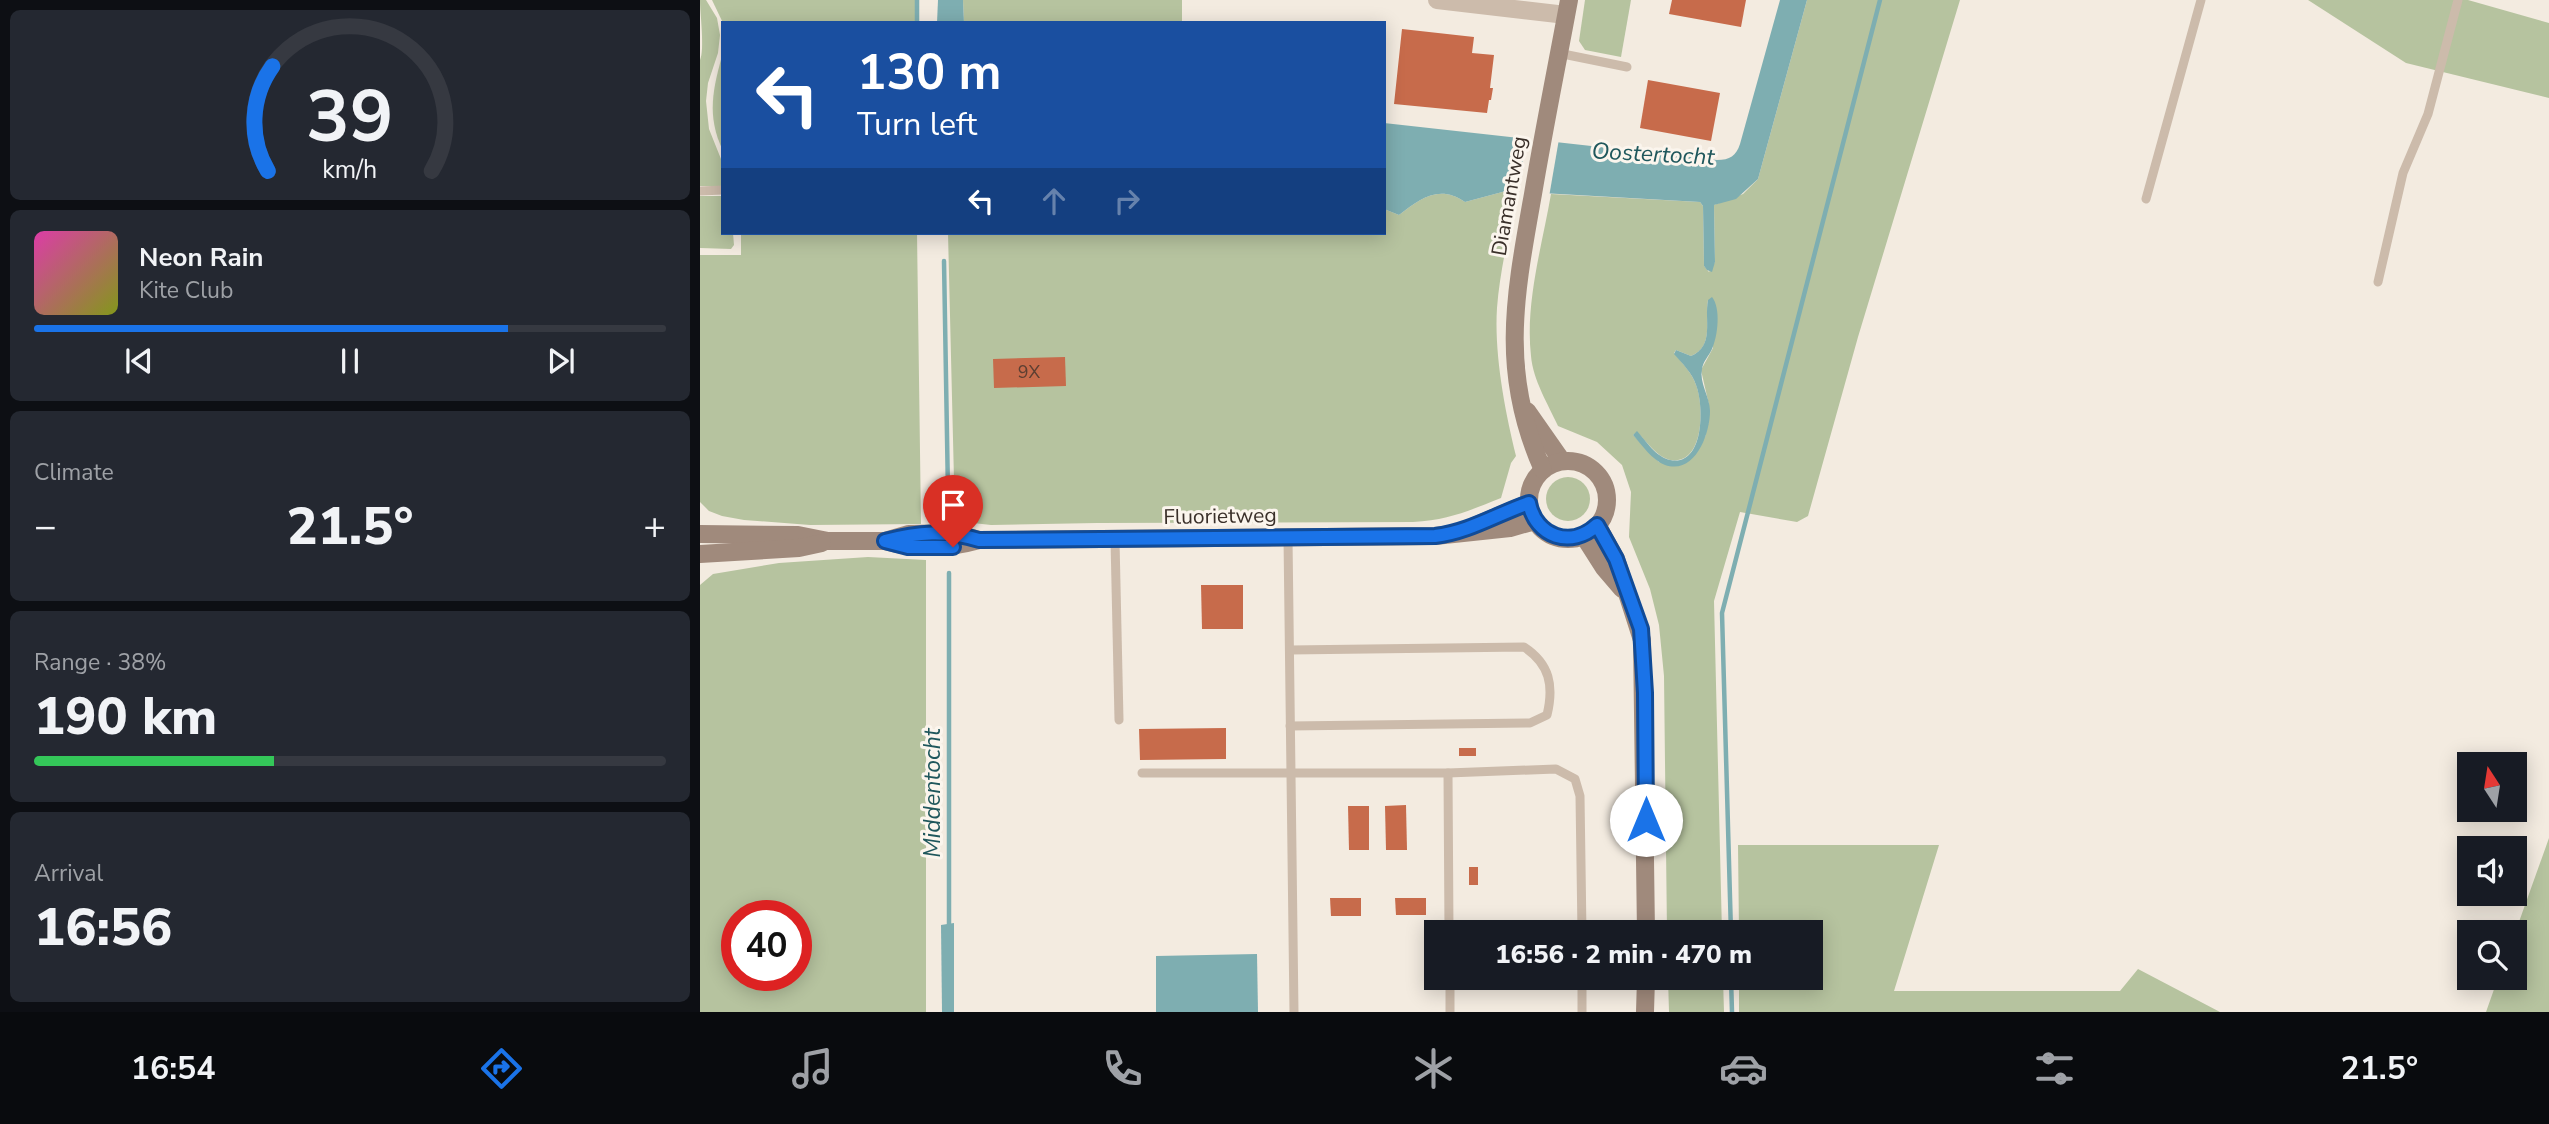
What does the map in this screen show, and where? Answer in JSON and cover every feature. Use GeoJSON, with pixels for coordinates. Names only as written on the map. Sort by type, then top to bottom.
{"type":"FeatureCollection","features":[{"type":"Feature","properties":{"kind":"street"},"geometry":{"type":"LineString","coordinates":[[1437,0],[1567,7]]}},
{"type":"Feature","properties":{"kind":"street","name":"Diamantweg"},"geometry":{"type":"LineString","coordinates":[[1543,470],[1526,432],[1514,360],[1514,321],[1528,220],[1567,7]]}},
{"type":"Feature","properties":{"kind":"street","name":"Diamantweg"},"geometry":{"type":"LineString","coordinates":[[1521,402],[1562,461]]}},
{"type":"Feature","properties":{"kind":"street"},"geometry":{"type":"LineString","coordinates":[[1562,461],[1585,465],[1595,472],[1602,481],[1607,504],[1604,516],[1590,530],[1565,538],[1556,537],[1541,528],[1535,521],[1529,503],[1531,488],[1543,470],[1562,461]]}},
{"type":"Feature","properties":{"kind":"street","name":"Fluorietweg"},"geometry":{"type":"LineString","coordinates":[[1461,532],[1529,503]]}},
{"type":"Feature","properties":{"kind":"street","name":"Fluorietweg"},"geometry":{"type":"LineString","coordinates":[[700,534],[798,535],[828,541],[885,541],[909,534],[931,533],[954,533],[979,540],[1425,536],[1510,528],[1535,521]]}},
{"type":"Feature","properties":{"kind":"street"},"geometry":{"type":"LineString","coordinates":[[1590,530],[1604,568],[1629,597],[1641,629],[1644,660],[1646,920]]}},
{"type":"Feature","properties":{"kind":"street","name":"Fluorietweg"},"geometry":{"type":"LineString","coordinates":[[700,554],[799,548],[828,541]]}},
{"type":"Feature","properties":{"kind":"street"},"geometry":{"type":"LineString","coordinates":[[1645,1012],[1646,990]]}},
{"type":"Feature","properties":{"kind":"lane"},"geometry":{"type":"LineString","coordinates":[[2146,200],[2201,0]]}},
{"type":"Feature","properties":{"kind":"lane"},"geometry":{"type":"LineString","coordinates":[[2378,282],[2403,173],[2428,114],[2458,0]]}},
{"type":"Feature","properties":{"kind":"lane"},"geometry":{"type":"LineString","coordinates":[[1558,53],[1627,67]]}},
{"type":"Feature","properties":{"kind":"lane"},"geometry":{"type":"LineString","coordinates":[[700,191],[721,191]]}},
{"type":"Feature","properties":{"kind":"lane"},"geometry":{"type":"LineString","coordinates":[[1288,538],[1294,1012]]}},
{"type":"Feature","properties":{"kind":"lane"},"geometry":{"type":"LineString","coordinates":[[1115,540],[1119,720]]}},
{"type":"Feature","properties":{"kind":"lane"},"geometry":{"type":"LineString","coordinates":[[1290,650],[1524,647],[1538,656],[1547,672],[1552,695],[1547,715],[1530,723],[1290,726]]}},
{"type":"Feature","properties":{"kind":"lane"},"geometry":{"type":"LineString","coordinates":[[1142,773],[1448,773],[1556,769],[1575,779],[1580,796],[1581,920]]}},
{"type":"Feature","properties":{"kind":"lane"},"geometry":{"type":"LineString","coordinates":[[1448,773],[1449,920]]}},
{"type":"Feature","properties":{"kind":"lane"},"geometry":{"type":"LineString","coordinates":[[1450,990],[1450,1012]]}},
{"type":"Feature","properties":{"kind":"lane"},"geometry":{"type":"LineString","coordinates":[[1582,990],[1582,1012]]}},
{"type":"Feature","properties":{"kind":"green space"},"geometry":{"type":"Polygon","coordinates":[[[700,0],[706,0],[717,18],[720,35],[706,101],[709,129],[721,159],[721,186],[700,186],[700,0]]]}},
{"type":"Feature","properties":{"kind":"green space"},"geometry":{"type":"Polygon","coordinates":[[[712,0],[919,0],[919,21],[722,21],[712,0]]]}},
{"type":"Feature","properties":{"kind":"green space"},"geometry":{"type":"Polygon","coordinates":[[[963,0],[1182,0],[1182,21],[964,21],[963,0]]]}},
{"type":"Feature","properties":{"kind":"green space"},"geometry":{"type":"Polygon","coordinates":[[[1585,0],[1631,0],[1621,57],[1585,50],[1579,41],[1585,0]]]}},
{"type":"Feature","properties":{"kind":"green space"},"geometry":{"type":"Polygon","coordinates":[[[1807,0],[1960,0],[1858,337],[1808,516],[1797,522],[1740,512],[1714,601],[1722,920],[1667,920],[1664,676],[1659,625],[1650,589],[1629,537],[1631,492],[1622,465],[1597,442],[1558,426],[1532,365],[1532,295],[1551,194],[1700,202],[1703,206],[1704,266],[1709,272],[1715,262],[1714,205],[1743,194],[1758,179],[1807,0]],[[1708,300],[1707,332],[1703,346],[1691,356],[1676,350],[1674,353],[1692,376],[1699,394],[1701,419],[1696,444],[1690,453],[1681,459],[1670,460],[1656,452],[1637,432],[1633,435],[1659,462],[1680,465],[1705,437],[1709,405],[1701,370],[1713,348],[1708,300]]]}},
{"type":"Feature","properties":{"kind":"green space"},"geometry":{"type":"Polygon","coordinates":[[[2308,0],[2468,0],[2549,23],[2549,98],[2406,63],[2308,0]]]}},
{"type":"Feature","properties":{"kind":"green space"},"geometry":{"type":"Polygon","coordinates":[[[721,59],[721,146],[713,114],[716,78],[721,59]]]}},
{"type":"Feature","properties":{"kind":"green space"},"geometry":{"type":"Polygon","coordinates":[[[1506,191],[1517,191],[1497,308],[1497,344],[1504,402],[1516,456],[1511,463],[1501,498],[1448,517],[1413,522],[991,525],[955,521],[948,235],[1386,235],[1386,210],[1399,215],[1422,199],[1438,194],[1447,194],[1465,202],[1506,191]]]}},
{"type":"Feature","properties":{"kind":"green space"},"geometry":{"type":"Polygon","coordinates":[[[700,196],[721,196],[721,235],[733,235],[734,245],[731,249],[700,248],[700,196]]]}},
{"type":"Feature","properties":{"kind":"green space"},"geometry":{"type":"Polygon","coordinates":[[[741,235],[917,235],[921,524],[810,525],[744,520],[709,511],[700,502],[700,255],[741,255],[741,235]]]}},
{"type":"Feature","properties":{"kind":"green space"},"geometry":{"type":"Polygon","coordinates":[[[1568,477],[1584,483],[1590,499],[1584,515],[1568,521],[1552,515],[1546,499],[1552,483],[1568,477]]]}},
{"type":"Feature","properties":{"kind":"green space"},"geometry":{"type":"Polygon","coordinates":[[[868,557],[926,560],[926,1012],[700,1012],[700,585],[713,574],[779,563],[868,557]]]}},
{"type":"Feature","properties":{"kind":"green space"},"geometry":{"type":"Polygon","coordinates":[[[2549,838],[2549,1012],[2486,1012],[2494,990],[2527,990],[2527,920],[2520,920],[2527,906],[2549,838]]]}},
{"type":"Feature","properties":{"kind":"green space"},"geometry":{"type":"Polygon","coordinates":[[[1738,845],[1939,845],[1894,991],[2120,991],[2138,969],[2220,1012],[1739,1012],[1739,990],[1823,990],[1823,920],[1739,920],[1738,845]]]}},
{"type":"Feature","properties":{"kind":"green space"},"geometry":{"type":"Polygon","coordinates":[[[1668,990],[1723,990],[1724,1012],[1669,1012],[1668,990]]]}},
{"type":"Feature","properties":{"kind":"water"},"geometry":{"type":"Polygon","coordinates":[[[938,0],[963,0],[964,21],[937,21],[938,0]]]}},
{"type":"Feature","properties":{"kind":"water","name":"Oostertocht"},"geometry":{"type":"Polygon","coordinates":[[[1780,0],[1807,0],[1758,179],[1736,199],[1714,205],[1715,262],[1712,272],[1704,266],[1703,206],[1700,202],[1506,191],[1465,202],[1447,194],[1438,194],[1422,199],[1399,215],[1386,210],[1386,123],[1717,160],[1729,158],[1737,152],[1780,0]]]}},
{"type":"Feature","properties":{"kind":"water"},"geometry":{"type":"Polygon","coordinates":[[[1712,297],[1717,308],[1717,330],[1701,374],[1710,406],[1707,431],[1699,450],[1685,464],[1665,465],[1652,456],[1633,435],[1637,431],[1656,452],[1670,460],[1681,460],[1690,454],[1696,445],[1701,419],[1699,394],[1692,376],[1674,354],[1676,350],[1691,356],[1703,346],[1707,332],[1708,300],[1712,297]]]}},
{"type":"Feature","properties":{"kind":"water"},"geometry":{"type":"Polygon","coordinates":[[[954,923],[954,1012],[942,1012],[941,925],[954,923]]]}},
{"type":"Feature","properties":{"kind":"water"},"geometry":{"type":"Polygon","coordinates":[[[1257,954],[1258,1012],[1156,1012],[1156,956],[1257,954]]]}},
{"type":"Feature","properties":{"kind":"pier"},"geometry":{"type":"Polygon","coordinates":[[[1527,135],[1559,139],[1549,197],[1517,195],[1527,135]]]}},
{"type":"Feature","properties":{"kind":"building"},"geometry":{"type":"Polygon","coordinates":[[[1672,0],[1746,0],[1741,27],[1669,14],[1672,0]]]}},
{"type":"Feature","properties":{"kind":"building"},"geometry":{"type":"Polygon","coordinates":[[[1402,29],[1474,37],[1472,53],[1494,55],[1490,88],[1493,88],[1487,113],[1394,104],[1402,29]]]}},
{"type":"Feature","properties":{"kind":"building"},"geometry":{"type":"Polygon","coordinates":[[[1648,80],[1720,93],[1711,141],[1640,128],[1648,80]]]}},
{"type":"Feature","properties":{"kind":"building"},"geometry":{"type":"Polygon","coordinates":[[[1065,357],[1066,386],[994,388],[993,359],[1065,357]]]}},
{"type":"Feature","properties":{"kind":"building"},"geometry":{"type":"Polygon","coordinates":[[[1201,585],[1243,585],[1243,629],[1202,629],[1201,585]]]}},
{"type":"Feature","properties":{"kind":"building"},"geometry":{"type":"Polygon","coordinates":[[[1226,728],[1226,759],[1140,760],[1139,729],[1226,728]]]}},
{"type":"Feature","properties":{"kind":"building"},"geometry":{"type":"Polygon","coordinates":[[[1459,748],[1476,748],[1476,756],[1459,756],[1459,748]]]}},
{"type":"Feature","properties":{"kind":"building"},"geometry":{"type":"Polygon","coordinates":[[[1406,805],[1407,850],[1386,850],[1385,806],[1406,805]]]}},
{"type":"Feature","properties":{"kind":"building"},"geometry":{"type":"Polygon","coordinates":[[[1348,806],[1369,806],[1369,850],[1349,850],[1348,806]]]}},
{"type":"Feature","properties":{"kind":"building"},"geometry":{"type":"Polygon","coordinates":[[[1469,867],[1478,867],[1478,885],[1469,885],[1469,867]]]}},
{"type":"Feature","properties":{"kind":"building"},"geometry":{"type":"Polygon","coordinates":[[[1330,898],[1361,898],[1361,916],[1331,916],[1330,898]]]}},
{"type":"Feature","properties":{"kind":"building"},"geometry":{"type":"Polygon","coordinates":[[[1395,898],[1426,898],[1426,915],[1396,915],[1395,898]]]}},
{"type":"Feature","properties":{"kind":"waterway","name":"Middentocht"},"geometry":{"type":"LineString","coordinates":[[917,0],[917,21]]}},
{"type":"Feature","properties":{"kind":"waterway"},"geometry":{"type":"LineString","coordinates":[[1731,920],[1722,613],[1880,0]]}},
{"type":"Feature","properties":{"kind":"waterway","name":"Middentocht"},"geometry":{"type":"LineString","coordinates":[[944,261],[948,494]]}},
{"type":"Feature","properties":{"kind":"waterway","name":"Middentocht"},"geometry":{"type":"LineString","coordinates":[[949,573],[949,930]]}},
{"type":"Feature","properties":{"kind":"waterway"},"geometry":{"type":"LineString","coordinates":[[1731,990],[1732,1012]]}},
{"type":"Feature","properties":{"kind":"route"},"geometry":{"type":"LineString","coordinates":[[953,547],[908,547],[885,541],[909,534],[931,533],[954,533],[979,540],[1435,536],[1461,532],[1529,503],[1535,521],[1556,537],[1583,536],[1597,525],[1616,559],[1641,629],[1645,693],[1646,820]]}}]}
